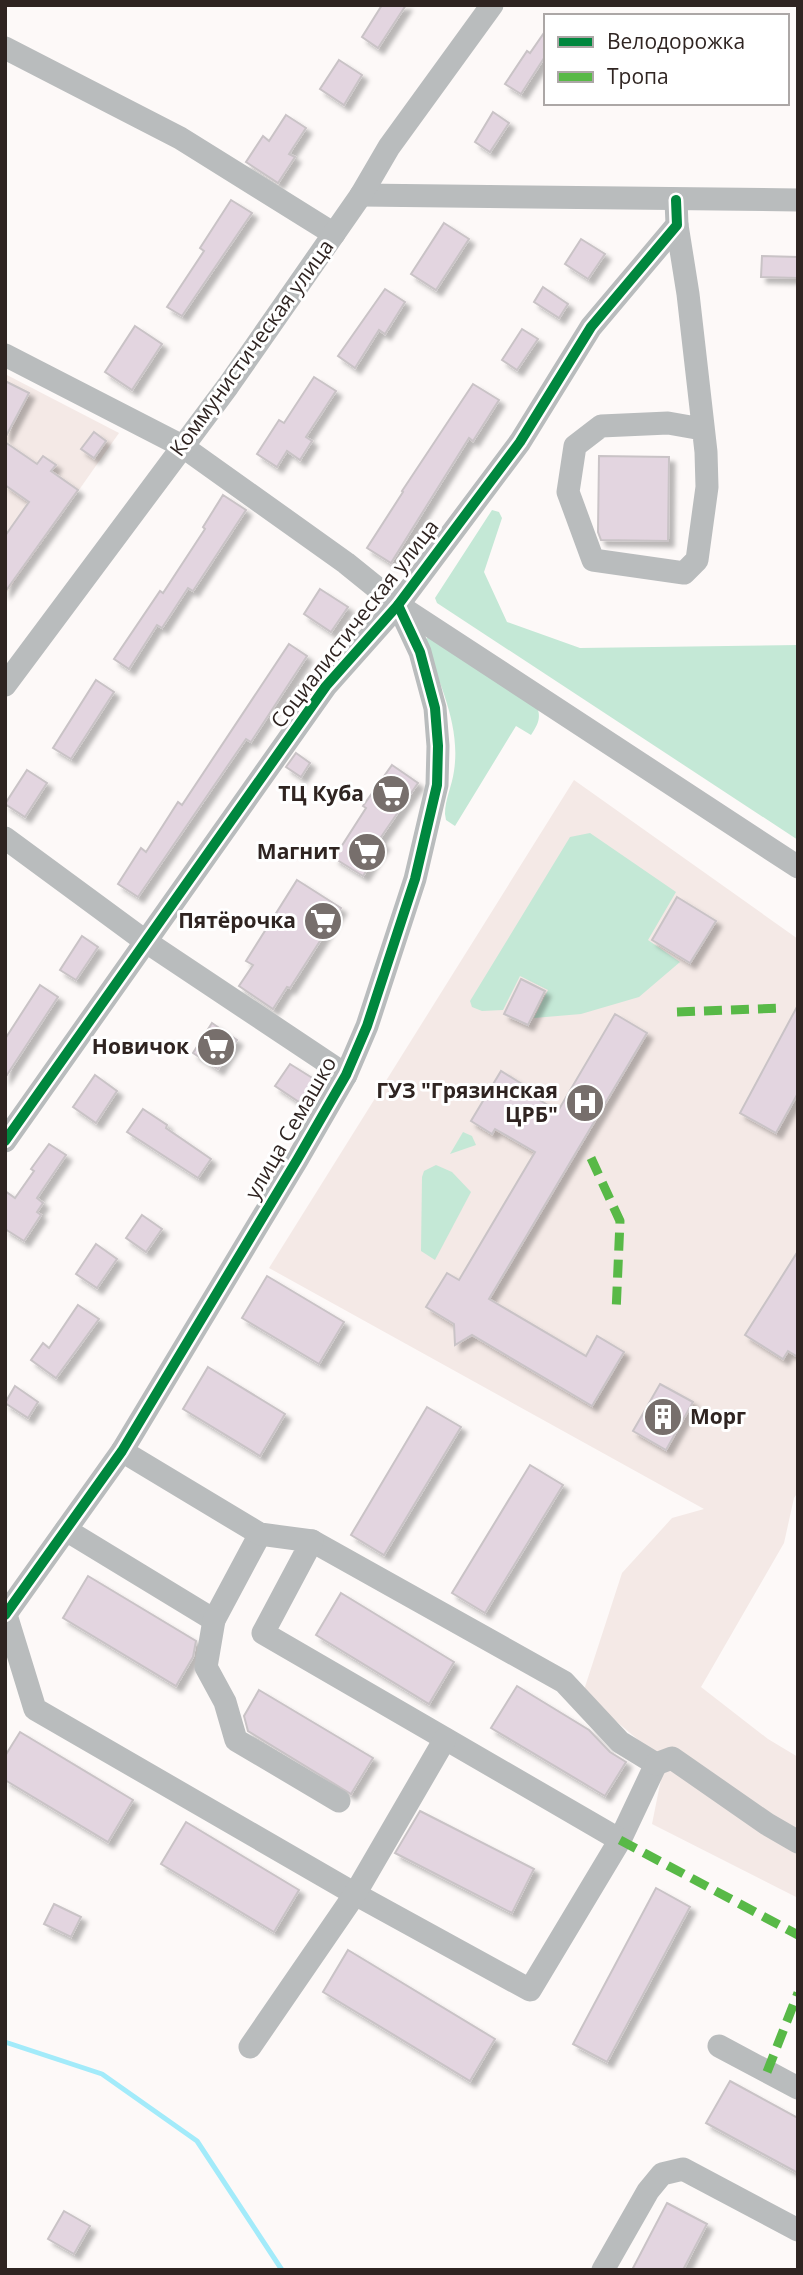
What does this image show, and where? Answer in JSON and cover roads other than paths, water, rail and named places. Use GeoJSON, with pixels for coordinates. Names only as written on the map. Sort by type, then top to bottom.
{"type":"FeatureCollection","features":[{"type":"Feature","properties":{"kind":"street","name":"Коммунистическая улица"},"geometry":{"type":"LineString","coordinates":[[5,685],[228,386],[361,195],[389,147],[492,5]]}},
{"type":"Feature","properties":{"kind":"street"},"geometry":{"type":"LineString","coordinates":[[5,48],[180,138],[334,234]]}},
{"type":"Feature","properties":{"kind":"street"},"geometry":{"type":"LineString","coordinates":[[361,195],[798,200]]}},
{"type":"Feature","properties":{"kind":"street"},"geometry":{"type":"LineString","coordinates":[[676,200],[706,452],[707,487],[697,560],[684,573],[593,560],[568,492],[575,446],[601,426],[668,423],[702,429]]}},
{"type":"Feature","properties":{"kind":"street","name":"Социалистическая улица"},"geometry":{"type":"LineString","coordinates":[[5,1141],[326,686],[398,605],[520,442],[591,327],[677,225]]}},
{"type":"Feature","properties":{"kind":"street"},"geometry":{"type":"LineString","coordinates":[[5,355],[182,446],[346,563],[398,605],[798,867]]}},
{"type":"Feature","properties":{"kind":"street","name":"улица Семашко"},"geometry":{"type":"LineString","coordinates":[[6,1615],[122,1451],[346,1075],[367,1026],[415,878],[437,785],[435,708],[420,652],[398,605]]}},
{"type":"Feature","properties":{"kind":"street"},"geometry":{"type":"LineString","coordinates":[[5,838],[145,942],[346,1075]]}},
{"type":"Feature","properties":{"kind":"street"},"geometry":{"type":"LineString","coordinates":[[122,1451],[260,1534],[312,1541],[564,1682],[620,1742],[656,1763]]}},
{"type":"Feature","properties":{"kind":"street"},"geometry":{"type":"LineString","coordinates":[[66,1530],[214,1620]]}},
{"type":"Feature","properties":{"kind":"street"},"geometry":{"type":"LineString","coordinates":[[260,1534],[214,1620],[206,1667],[225,1702],[236,1740],[340,1801]]}},
{"type":"Feature","properties":{"kind":"street"},"geometry":{"type":"LineString","coordinates":[[312,1541],[263,1633],[620,1840]]}},
{"type":"Feature","properties":{"kind":"street"},"geometry":{"type":"LineString","coordinates":[[6,1615],[35,1709],[355,1894],[530,1990],[620,1840],[656,1763],[672,1758],[767,1824],[798,1842]]}},
{"type":"Feature","properties":{"kind":"street"},"geometry":{"type":"LineString","coordinates":[[250,2047],[355,1894],[446,1739]]}},
{"type":"Feature","properties":{"kind":"street"},"geometry":{"type":"LineString","coordinates":[[719,2046],[798,2088]]}},
{"type":"Feature","properties":{"kind":"street"},"geometry":{"type":"LineString","coordinates":[[603,2270],[648,2191],[662,2174],[683,2169],[798,2230]]}},
{"type":"Feature","properties":{"kind":"waterway"},"geometry":{"type":"LineString","coordinates":[[5,2042],[102,2074],[197,2141],[282,2270]]}},
{"type":"Feature","properties":{"kind":"place","name":"ТЦ Куба"},"geometry":{"type":"Point","coordinates":[391,794]}},
{"type":"Feature","properties":{"kind":"place","name":"Магнит"},"geometry":{"type":"Point","coordinates":[367,852]}},
{"type":"Feature","properties":{"kind":"place","name":"Пятёрочка"},"geometry":{"type":"Point","coordinates":[323,921]}},
{"type":"Feature","properties":{"kind":"place","name":"Новичок"},"geometry":{"type":"Point","coordinates":[216,1047]}},
{"type":"Feature","properties":{"kind":"place","name":"ГУЗ \"Грязинская ЦРБ\""},"geometry":{"type":"Point","coordinates":[585,1103]}},
{"type":"Feature","properties":{"kind":"place","name":"Морг"},"geometry":{"type":"Point","coordinates":[663,1417]}}]}
